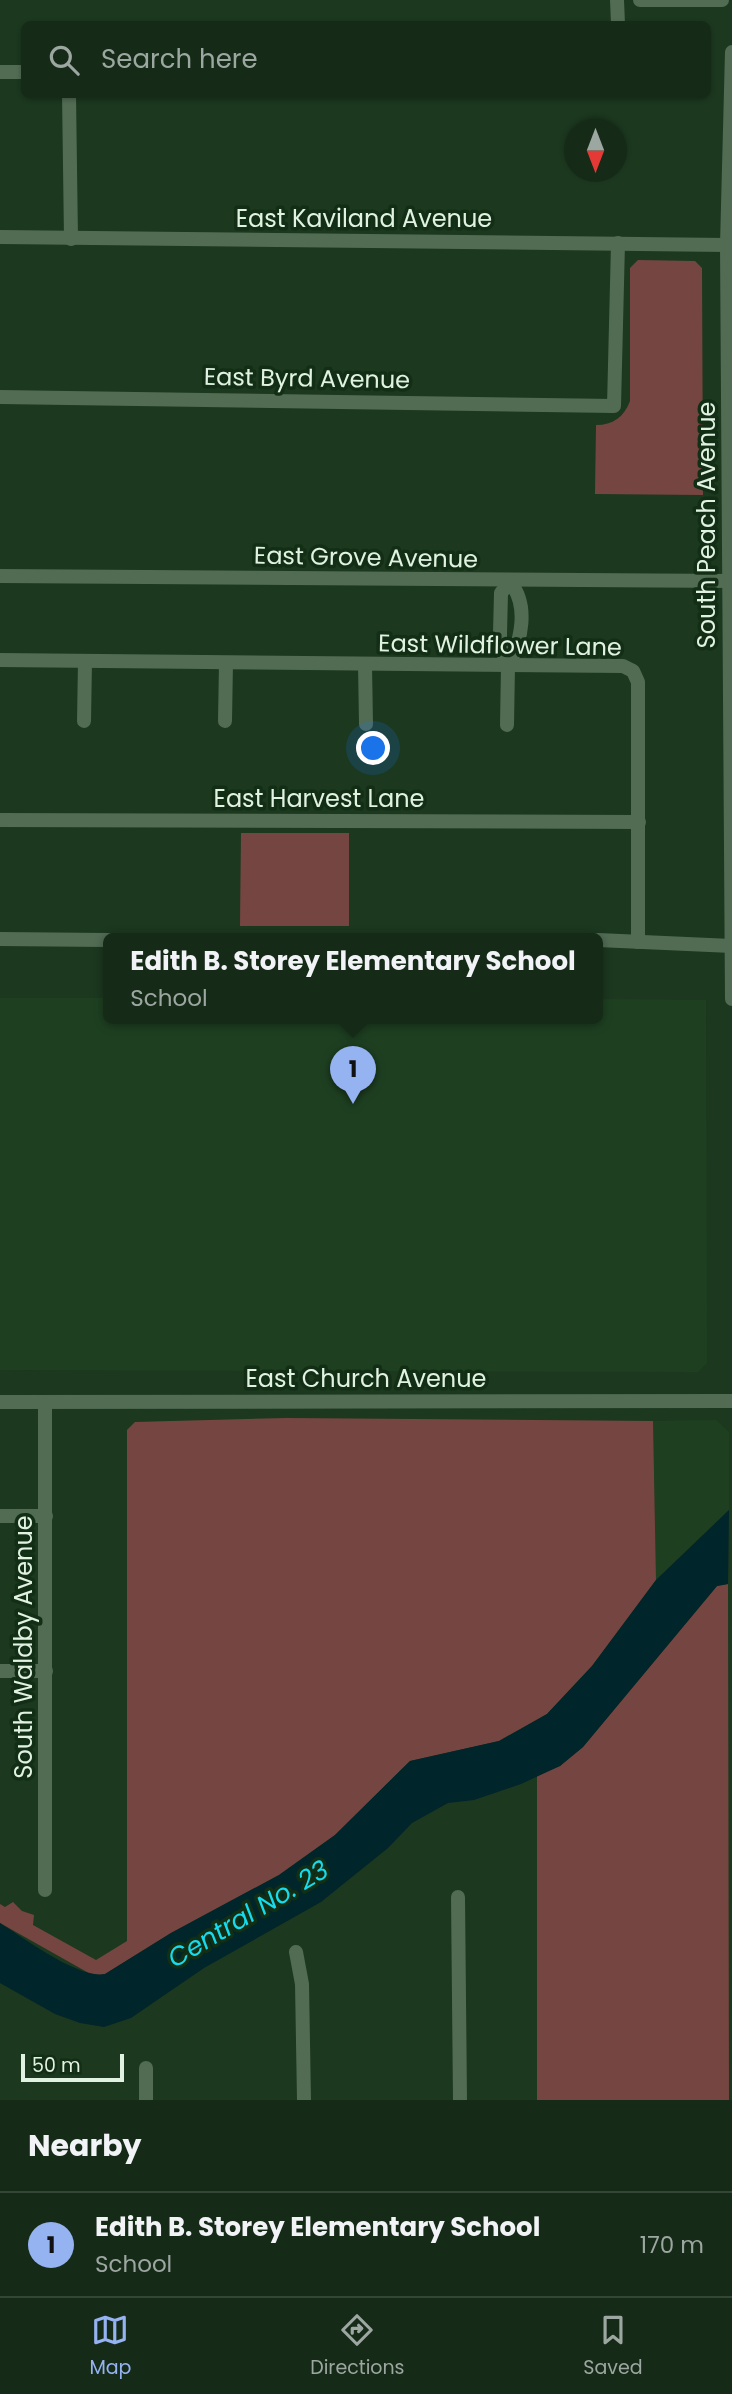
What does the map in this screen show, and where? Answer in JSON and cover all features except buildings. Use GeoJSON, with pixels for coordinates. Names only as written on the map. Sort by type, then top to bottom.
{"type":"FeatureCollection","features":[{"type":"Feature","properties":{"kind":"street"},"geometry":{"type":"LineString","coordinates":[[617,0],[618,21]]}},
{"type":"Feature","properties":{"kind":"street"},"geometry":{"type":"LineString","coordinates":[[640,0],[722,0]]}},
{"type":"Feature","properties":{"kind":"street","name":"South Peach Avenue"},"geometry":{"type":"LineString","coordinates":[[732,52],[727,245],[732,999]]}},
{"type":"Feature","properties":{"kind":"street"},"geometry":{"type":"LineString","coordinates":[[0,72],[21,72]]}},
{"type":"Feature","properties":{"kind":"street"},"geometry":{"type":"LineString","coordinates":[[69,98],[71,239]]}},
{"type":"Feature","properties":{"kind":"street","name":"East Kaviland Avenue"},"geometry":{"type":"LineString","coordinates":[[0,237],[727,245]]}},
{"type":"Feature","properties":{"kind":"street","name":"East Byrd Avenue"},"geometry":{"type":"LineString","coordinates":[[0,397],[614,406],[618,243]]}},
{"type":"Feature","properties":{"kind":"street","name":"East Grove Avenue"},"geometry":{"type":"LineString","coordinates":[[0,576],[510,582],[731,581]]}},
{"type":"Feature","properties":{"kind":"street"},"geometry":{"type":"LineString","coordinates":[[507,725],[508,665],[500,645],[500,616],[501,593],[510,582],[520,594],[520,644],[508,665]]}},
{"type":"Feature","properties":{"kind":"street"},"geometry":{"type":"LineString","coordinates":[[500,616],[510,623],[520,618]]}},
{"type":"Feature","properties":{"kind":"street","name":"East Wildflower Lane"},"geometry":{"type":"LineString","coordinates":[[0,660],[623,666],[633,671],[638,682],[639,822]]}},
{"type":"Feature","properties":{"kind":"street"},"geometry":{"type":"LineString","coordinates":[[84,721],[85,661]]}},
{"type":"Feature","properties":{"kind":"street"},"geometry":{"type":"LineString","coordinates":[[225,721],[226,663]]}},
{"type":"Feature","properties":{"kind":"street","name":"East Wildflower Lane"},"geometry":{"type":"LineString","coordinates":[[365,665],[366,724]]}},
{"type":"Feature","properties":{"kind":"street","name":"East Harvest Lane"},"geometry":{"type":"LineString","coordinates":[[0,820],[639,822]]}},
{"type":"Feature","properties":{"kind":"street"},"geometry":{"type":"LineString","coordinates":[[638,942],[639,822]]}},
{"type":"Feature","properties":{"kind":"street"},"geometry":{"type":"LineString","coordinates":[[0,939],[103,940]]}},
{"type":"Feature","properties":{"kind":"street"},"geometry":{"type":"LineString","coordinates":[[603,940],[732,946]]}},
{"type":"Feature","properties":{"kind":"street","name":"East Church Avenue"},"geometry":{"type":"LineString","coordinates":[[0,1402],[732,1401]]}},
{"type":"Feature","properties":{"kind":"street","name":"South Waldby Avenue"},"geometry":{"type":"LineString","coordinates":[[45,1404],[45,1890]]}},
{"type":"Feature","properties":{"kind":"street"},"geometry":{"type":"LineString","coordinates":[[0,1516],[46,1516]]}},
{"type":"Feature","properties":{"kind":"street"},"geometry":{"type":"LineString","coordinates":[[0,1671],[46,1671]]}},
{"type":"Feature","properties":{"kind":"street"},"geometry":{"type":"LineString","coordinates":[[458,1897],[460,2100]]}},
{"type":"Feature","properties":{"kind":"street"},"geometry":{"type":"LineString","coordinates":[[296,1952],[302,1984],[304,2100]]}},
{"type":"Feature","properties":{"kind":"street"},"geometry":{"type":"LineString","coordinates":[[146,2068],[146,2100]]}},
{"type":"Feature","properties":{"kind":"shaded area"},"geometry":{"type":"Polygon","coordinates":[[[638,260],[695,261],[702,268],[703,495],[595,494],[596,425],[617,419],[625,412],[630,401],[630,268],[638,260]]]}},
{"type":"Feature","properties":{"kind":"shaded area"},"geometry":{"type":"Polygon","coordinates":[[[241,833],[349,833],[349,926],[240,926],[241,833]]]}},
{"type":"Feature","properties":{"kind":"shaded area"},"geometry":{"type":"Polygon","coordinates":[[[0,998],[103,998],[103,1024],[603,1024],[603,999],[706,1000],[707,1363],[698,1372],[0,1370],[0,998]]]}},
{"type":"Feature","properties":{"kind":"shaded area"},"geometry":{"type":"Polygon","coordinates":[[[287,1418],[653,1421],[656,1580],[592,1666],[547,1714],[499,1741],[410,1761],[335,1835],[279,1875],[171,1933],[105,1974],[94,1976],[0,1923],[0,1904],[5,1907],[13,1902],[22,1911],[34,1915],[33,1925],[96,1960],[127,1941],[127,1430],[135,1422],[287,1418]]]}},
{"type":"Feature","properties":{"kind":"shaded area"},"geometry":{"type":"Polygon","coordinates":[[[716,1420],[729,1432],[729,1510],[656,1580],[653,1421],[716,1420]]]}},
{"type":"Feature","properties":{"kind":"shaded area"},"geometry":{"type":"Polygon","coordinates":[[[728,1584],[729,2100],[537,2100],[537,1775],[560,1766],[583,1747],[717,1586],[728,1584]]]}},
{"type":"Feature","properties":{"kind":"water","name":"Central No. 23"},"geometry":{"type":"Polygon","coordinates":[[[729,1510],[728,1584],[717,1586],[583,1747],[560,1766],[521,1784],[474,1800],[448,1803],[412,1823],[388,1848],[321,1902],[204,1968],[131,2018],[104,2027],[80,2023],[55,2014],[0,1983],[0,1923],[66,1964],[94,1974],[105,1974],[171,1933],[279,1875],[335,1835],[410,1761],[499,1741],[547,1714],[592,1666],[656,1580],[729,1510]]]}},
{"type":"Feature","properties":{"kind":"place","name":"Edith B. Storey Elementary School"},"geometry":{"type":"Point","coordinates":[353,1104]}}]}
